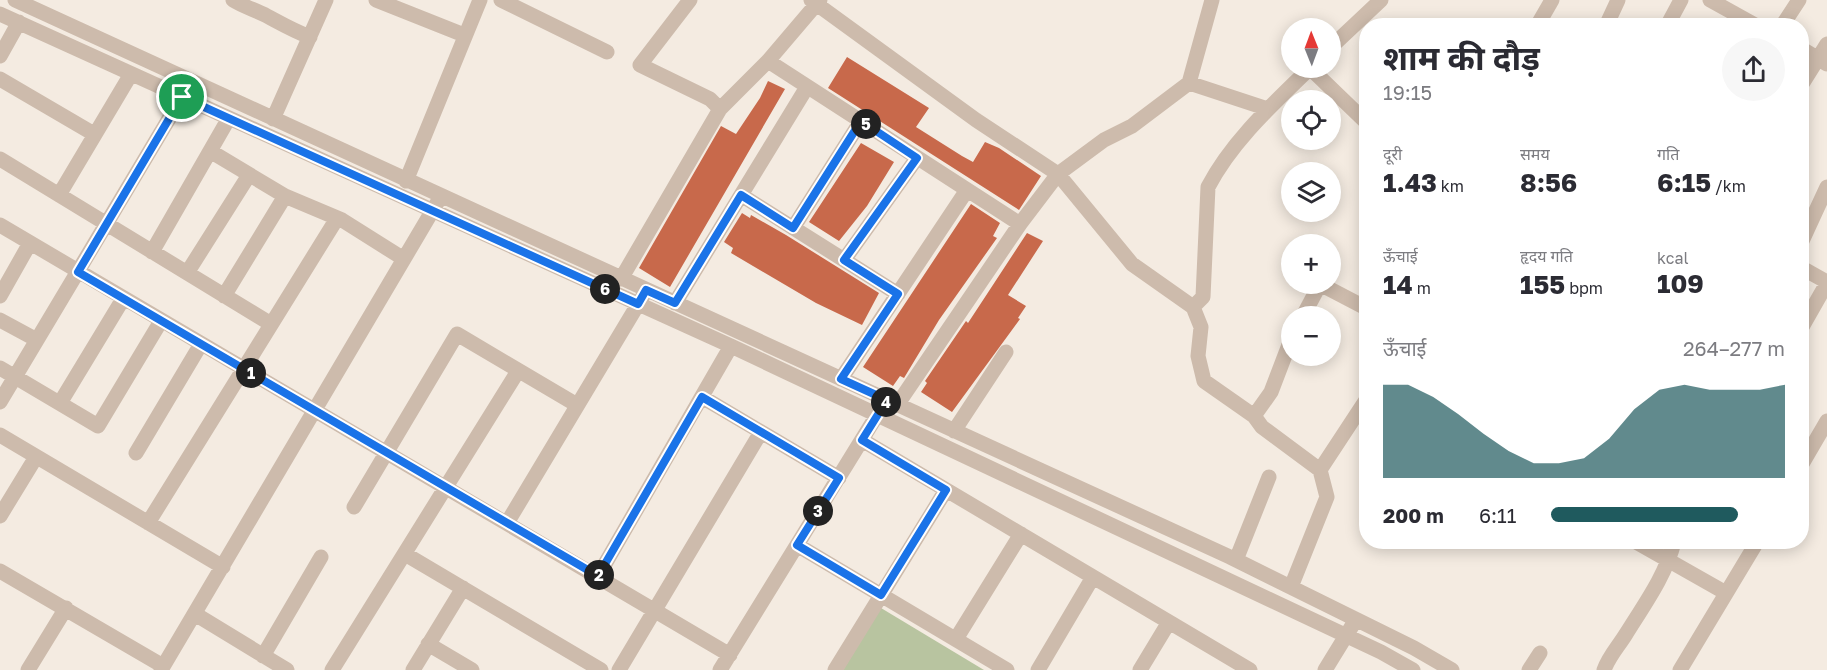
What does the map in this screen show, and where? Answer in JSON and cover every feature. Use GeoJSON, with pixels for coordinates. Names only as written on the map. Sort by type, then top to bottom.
{"type":"FeatureCollection","features":[{"type":"Feature","properties":{"kind":"street"},"geometry":{"type":"LineString","coordinates":[[15,0],[1236,560],[1356,619],[1452,670]]}},
{"type":"Feature","properties":{"kind":"street"},"geometry":{"type":"LineString","coordinates":[[232,0],[248,10],[266,15],[286,28],[310,37]]}},
{"type":"Feature","properties":{"kind":"street"},"geometry":{"type":"LineString","coordinates":[[273,119],[326,0]]}},
{"type":"Feature","properties":{"kind":"street"},"geometry":{"type":"LineString","coordinates":[[376,0],[464,35]]}},
{"type":"Feature","properties":{"kind":"street"},"geometry":{"type":"LineString","coordinates":[[406,181],[480,0]]}},
{"type":"Feature","properties":{"kind":"street"},"geometry":{"type":"LineString","coordinates":[[501,0],[528,5],[607,52]]}},
{"type":"Feature","properties":{"kind":"street"},"geometry":{"type":"LineString","coordinates":[[690,0],[640,65],[710,99],[720,109]]}},
{"type":"Feature","properties":{"kind":"street"},"geometry":{"type":"LineString","coordinates":[[720,670],[878,415],[892,403],[1058,174],[1104,140],[1132,126],[1189,83],[1212,0]]}},
{"type":"Feature","properties":{"kind":"street"},"geometry":{"type":"LineString","coordinates":[[1361,18],[1380,0]]}},
{"type":"Feature","properties":{"kind":"street"},"geometry":{"type":"LineString","coordinates":[[1542,18],[1552,0]]}},
{"type":"Feature","properties":{"kind":"street"},"geometry":{"type":"LineString","coordinates":[[1610,18],[1618,0]]}},
{"type":"Feature","properties":{"kind":"street"},"geometry":{"type":"LineString","coordinates":[[1672,18],[1682,0]]}},
{"type":"Feature","properties":{"kind":"street"},"geometry":{"type":"LineString","coordinates":[[1710,0],[1743,18]]}},
{"type":"Feature","properties":{"kind":"street"},"geometry":{"type":"LineString","coordinates":[[1787,18],[1799,0]]}},
{"type":"Feature","properties":{"kind":"street"},"geometry":{"type":"LineString","coordinates":[[621,279],[720,109],[768,61],[816,2],[976,120],[1058,174],[1132,264],[1193,307],[1201,327],[1198,356],[1204,381],[1254,416],[1262,427],[1320,470],[1327,496],[1291,587]]}},
{"type":"Feature","properties":{"kind":"street"},"geometry":{"type":"LineString","coordinates":[[0,14],[731,346],[1346,635],[1413,670]]}},
{"type":"Feature","properties":{"kind":"street"},"geometry":{"type":"LineString","coordinates":[[1341,37],[1359,20]]}},
{"type":"Feature","properties":{"kind":"street"},"geometry":{"type":"LineString","coordinates":[[0,56],[19,22]]}},
{"type":"Feature","properties":{"kind":"street"},"geometry":{"type":"LineString","coordinates":[[1809,76],[1822,61],[1827,44]]}},
{"type":"Feature","properties":{"kind":"street"},"geometry":{"type":"LineString","coordinates":[[1809,53],[1822,61]]}},
{"type":"Feature","properties":{"kind":"street"},"geometry":{"type":"LineString","coordinates":[[768,61],[1020,224]]}},
{"type":"Feature","properties":{"kind":"street"},"geometry":{"type":"LineString","coordinates":[[59,195],[131,74]]}},
{"type":"Feature","properties":{"kind":"street"},"geometry":{"type":"LineString","coordinates":[[1193,307],[1203,297],[1208,187],[1216,173],[1268,109],[1300,78]]}},
{"type":"Feature","properties":{"kind":"street"},"geometry":{"type":"LineString","coordinates":[[1320,78],[1359,115]]}},
{"type":"Feature","properties":{"kind":"street"},"geometry":{"type":"LineString","coordinates":[[0,79],[94,134]]}},
{"type":"Feature","properties":{"kind":"street"},"geometry":{"type":"LineString","coordinates":[[1189,83],[1268,109]]}},
{"type":"Feature","properties":{"kind":"street"},"geometry":{"type":"LineString","coordinates":[[675,303],[807,87]]}},
{"type":"Feature","properties":{"kind":"street"},"geometry":{"type":"LineString","coordinates":[[0,402],[182,97]]}},
{"type":"Feature","properties":{"kind":"street"},"geometry":{"type":"LineString","coordinates":[[152,252],[229,118]]}},
{"type":"Feature","properties":{"kind":"street"},"geometry":{"type":"LineString","coordinates":[[793,228],[861,121]]}},
{"type":"Feature","properties":{"kind":"street"},"geometry":{"type":"LineString","coordinates":[[210,151],[285,196],[336,220],[342,220],[404,260]]}},
{"type":"Feature","properties":{"kind":"street"},"geometry":{"type":"LineString","coordinates":[[844,260],[917,158]]}},
{"type":"Feature","properties":{"kind":"street"},"geometry":{"type":"LineString","coordinates":[[0,159],[271,324]]}},
{"type":"Feature","properties":{"kind":"street"},"geometry":{"type":"LineString","coordinates":[[187,273],[249,175]]}},
{"type":"Feature","properties":{"kind":"street"},"geometry":{"type":"LineString","coordinates":[[1809,226],[1827,186]]}},
{"type":"Feature","properties":{"kind":"street"},"geometry":{"type":"LineString","coordinates":[[841,379],[967,190]]}},
{"type":"Feature","properties":{"kind":"street"},"geometry":{"type":"LineString","coordinates":[[741,195],[898,294]]}},
{"type":"Feature","properties":{"kind":"street"},"geometry":{"type":"LineString","coordinates":[[224,296],[285,196]]}},
{"type":"Feature","properties":{"kind":"street"},"geometry":{"type":"LineString","coordinates":[[0,571],[66,608],[162,668],[441,196]]}},
{"type":"Feature","properties":{"kind":"street"},"geometry":{"type":"LineString","coordinates":[[148,523],[336,220]]}},
{"type":"Feature","properties":{"kind":"street"},"geometry":{"type":"LineString","coordinates":[[0,225],[730,655]]}},
{"type":"Feature","properties":{"kind":"street"},"geometry":{"type":"LineString","coordinates":[[1,290],[30,243]]}},
{"type":"Feature","properties":{"kind":"street"},"geometry":{"type":"LineString","coordinates":[[1809,272],[1827,282],[1809,314]]}},
{"type":"Feature","properties":{"kind":"street"},"geometry":{"type":"LineString","coordinates":[[1308,306],[1320,284],[1359,304]]}},
{"type":"Feature","properties":{"kind":"street"},"geometry":{"type":"LineString","coordinates":[[507,523],[646,290]]}},
{"type":"Feature","properties":{"kind":"street"},"geometry":{"type":"LineString","coordinates":[[60,404],[123,299]]}},
{"type":"Feature","properties":{"kind":"street"},"geometry":{"type":"LineString","coordinates":[[0,320],[37,340]]}},
{"type":"Feature","properties":{"kind":"street"},"geometry":{"type":"LineString","coordinates":[[0,368],[98,426],[161,321]]}},
{"type":"Feature","properties":{"kind":"street"},"geometry":{"type":"LineString","coordinates":[[354,507],[457,334],[577,405]]}},
{"type":"Feature","properties":{"kind":"street"},"geometry":{"type":"LineString","coordinates":[[136,453],[201,344]]}},
{"type":"Feature","properties":{"kind":"street"},"geometry":{"type":"LineString","coordinates":[[598,576],[731,346]]}},
{"type":"Feature","properties":{"kind":"street"},"geometry":{"type":"LineString","coordinates":[[954,431],[1006,352]]}},
{"type":"Feature","properties":{"kind":"street"},"geometry":{"type":"LineString","coordinates":[[1254,416],[1271,392],[1281,366]]}},
{"type":"Feature","properties":{"kind":"street"},"geometry":{"type":"LineString","coordinates":[[332,670],[518,371]]}},
{"type":"Feature","properties":{"kind":"street"},"geometry":{"type":"LineString","coordinates":[[702,397],[839,478]]}},
{"type":"Feature","properties":{"kind":"street"},"geometry":{"type":"LineString","coordinates":[[1320,470],[1359,411]]}},
{"type":"Feature","properties":{"kind":"street"},"geometry":{"type":"LineString","coordinates":[[1809,443],[1827,421]]}},
{"type":"Feature","properties":{"kind":"street"},"geometry":{"type":"LineString","coordinates":[[619,670],[761,432]]}},
{"type":"Feature","properties":{"kind":"street"},"geometry":{"type":"LineString","coordinates":[[0,435],[223,567]]}},
{"type":"Feature","properties":{"kind":"street"},"geometry":{"type":"LineString","coordinates":[[862,440],[1250,670]]}},
{"type":"Feature","properties":{"kind":"street"},"geometry":{"type":"LineString","coordinates":[[0,516],[36,457]]}},
{"type":"Feature","properties":{"kind":"street"},"geometry":{"type":"LineString","coordinates":[[1236,560],[1269,477]]}},
{"type":"Feature","properties":{"kind":"street"},"geometry":{"type":"LineString","coordinates":[[835,670],[946,490]]}},
{"type":"Feature","properties":{"kind":"street"},"geometry":{"type":"LineString","coordinates":[[956,639],[1021,534]]}},
{"type":"Feature","properties":{"kind":"street"},"geometry":{"type":"LineString","coordinates":[[797,545],[1007,670]]}},
{"type":"Feature","properties":{"kind":"street"},"geometry":{"type":"LineString","coordinates":[[1649,549],[1726,594]]}},
{"type":"Feature","properties":{"kind":"street"},"geometry":{"type":"LineString","coordinates":[[1604,670],[1606,660],[1625,636],[1670,561],[1673,549]]}},
{"type":"Feature","properties":{"kind":"street"},"geometry":{"type":"LineString","coordinates":[[1680,670],[1753,549]]}},
{"type":"Feature","properties":{"kind":"street"},"geometry":{"type":"LineString","coordinates":[[405,554],[601,670]]}},
{"type":"Feature","properties":{"kind":"street"},"geometry":{"type":"LineString","coordinates":[[263,656],[321,557]]}},
{"type":"Feature","properties":{"kind":"street"},"geometry":{"type":"LineString","coordinates":[[1038,670],[1093,577]]}},
{"type":"Feature","properties":{"kind":"street"},"geometry":{"type":"LineString","coordinates":[[413,670],[463,588]]}},
{"type":"Feature","properties":{"kind":"street"},"geometry":{"type":"LineString","coordinates":[[28,670],[66,608]]}},
{"type":"Feature","properties":{"kind":"street"},"geometry":{"type":"LineString","coordinates":[[195,614],[287,670]]}},
{"type":"Feature","properties":{"kind":"street"},"geometry":{"type":"LineString","coordinates":[[1325,670],[1356,619]]}},
{"type":"Feature","properties":{"kind":"street"},"geometry":{"type":"LineString","coordinates":[[1140,670],[1169,622]]}},
{"type":"Feature","properties":{"kind":"street"},"geometry":{"type":"LineString","coordinates":[[429,644],[472,670]]}},
{"type":"Feature","properties":{"kind":"street"},"geometry":{"type":"LineString","coordinates":[[1529,670],[1540,652]]}},
{"type":"Feature","properties":{"kind":"green space"},"geometry":{"type":"Polygon","coordinates":[[[881,608],[984,670],[843,670],[881,608]]]}},
{"type":"Feature","properties":{"kind":"building"},"geometry":{"type":"Polygon","coordinates":[[[847,57],[929,108],[916,127],[962,156],[973,162],[985,142],[999,148],[1041,176],[1019,210],[828,88],[847,57]]]}},
{"type":"Feature","properties":{"kind":"building"},"geometry":{"type":"Polygon","coordinates":[[[768,81],[785,89],[670,287],[639,268],[721,126],[736,134],[760,98],[768,81]]]}},
{"type":"Feature","properties":{"kind":"building"},"geometry":{"type":"Polygon","coordinates":[[[861,143],[894,162],[867,206],[839,241],[809,222],[861,143]]]}},
{"type":"Feature","properties":{"kind":"building"},"geometry":{"type":"Polygon","coordinates":[[[971,204],[1000,223],[993,236],[997,238],[939,320],[904,378],[900,376],[893,386],[863,367],[971,204]]]}},
{"type":"Feature","properties":{"kind":"building"},"geometry":{"type":"Polygon","coordinates":[[[742,213],[750,218],[751,215],[786,235],[879,293],[862,325],[816,303],[731,253],[733,248],[724,242],[742,213]]]}},
{"type":"Feature","properties":{"kind":"building"},"geometry":{"type":"Polygon","coordinates":[[[1027,233],[1043,241],[1008,295],[1026,306],[1018,318],[1020,319],[952,412],[921,392],[927,383],[925,381],[966,321],[968,323],[1027,233]]]}},
{"type":"Feature","properties":{"kind":"route"},"geometry":{"type":"LineString","coordinates":[[182,97],[638,304],[646,290],[675,303],[741,195],[793,228],[861,121],[917,158],[844,260],[898,294],[841,379],[887,400],[862,440],[946,490],[881,595],[797,545],[839,478],[702,397],[598,576],[78,272],[182,97]]}}]}
